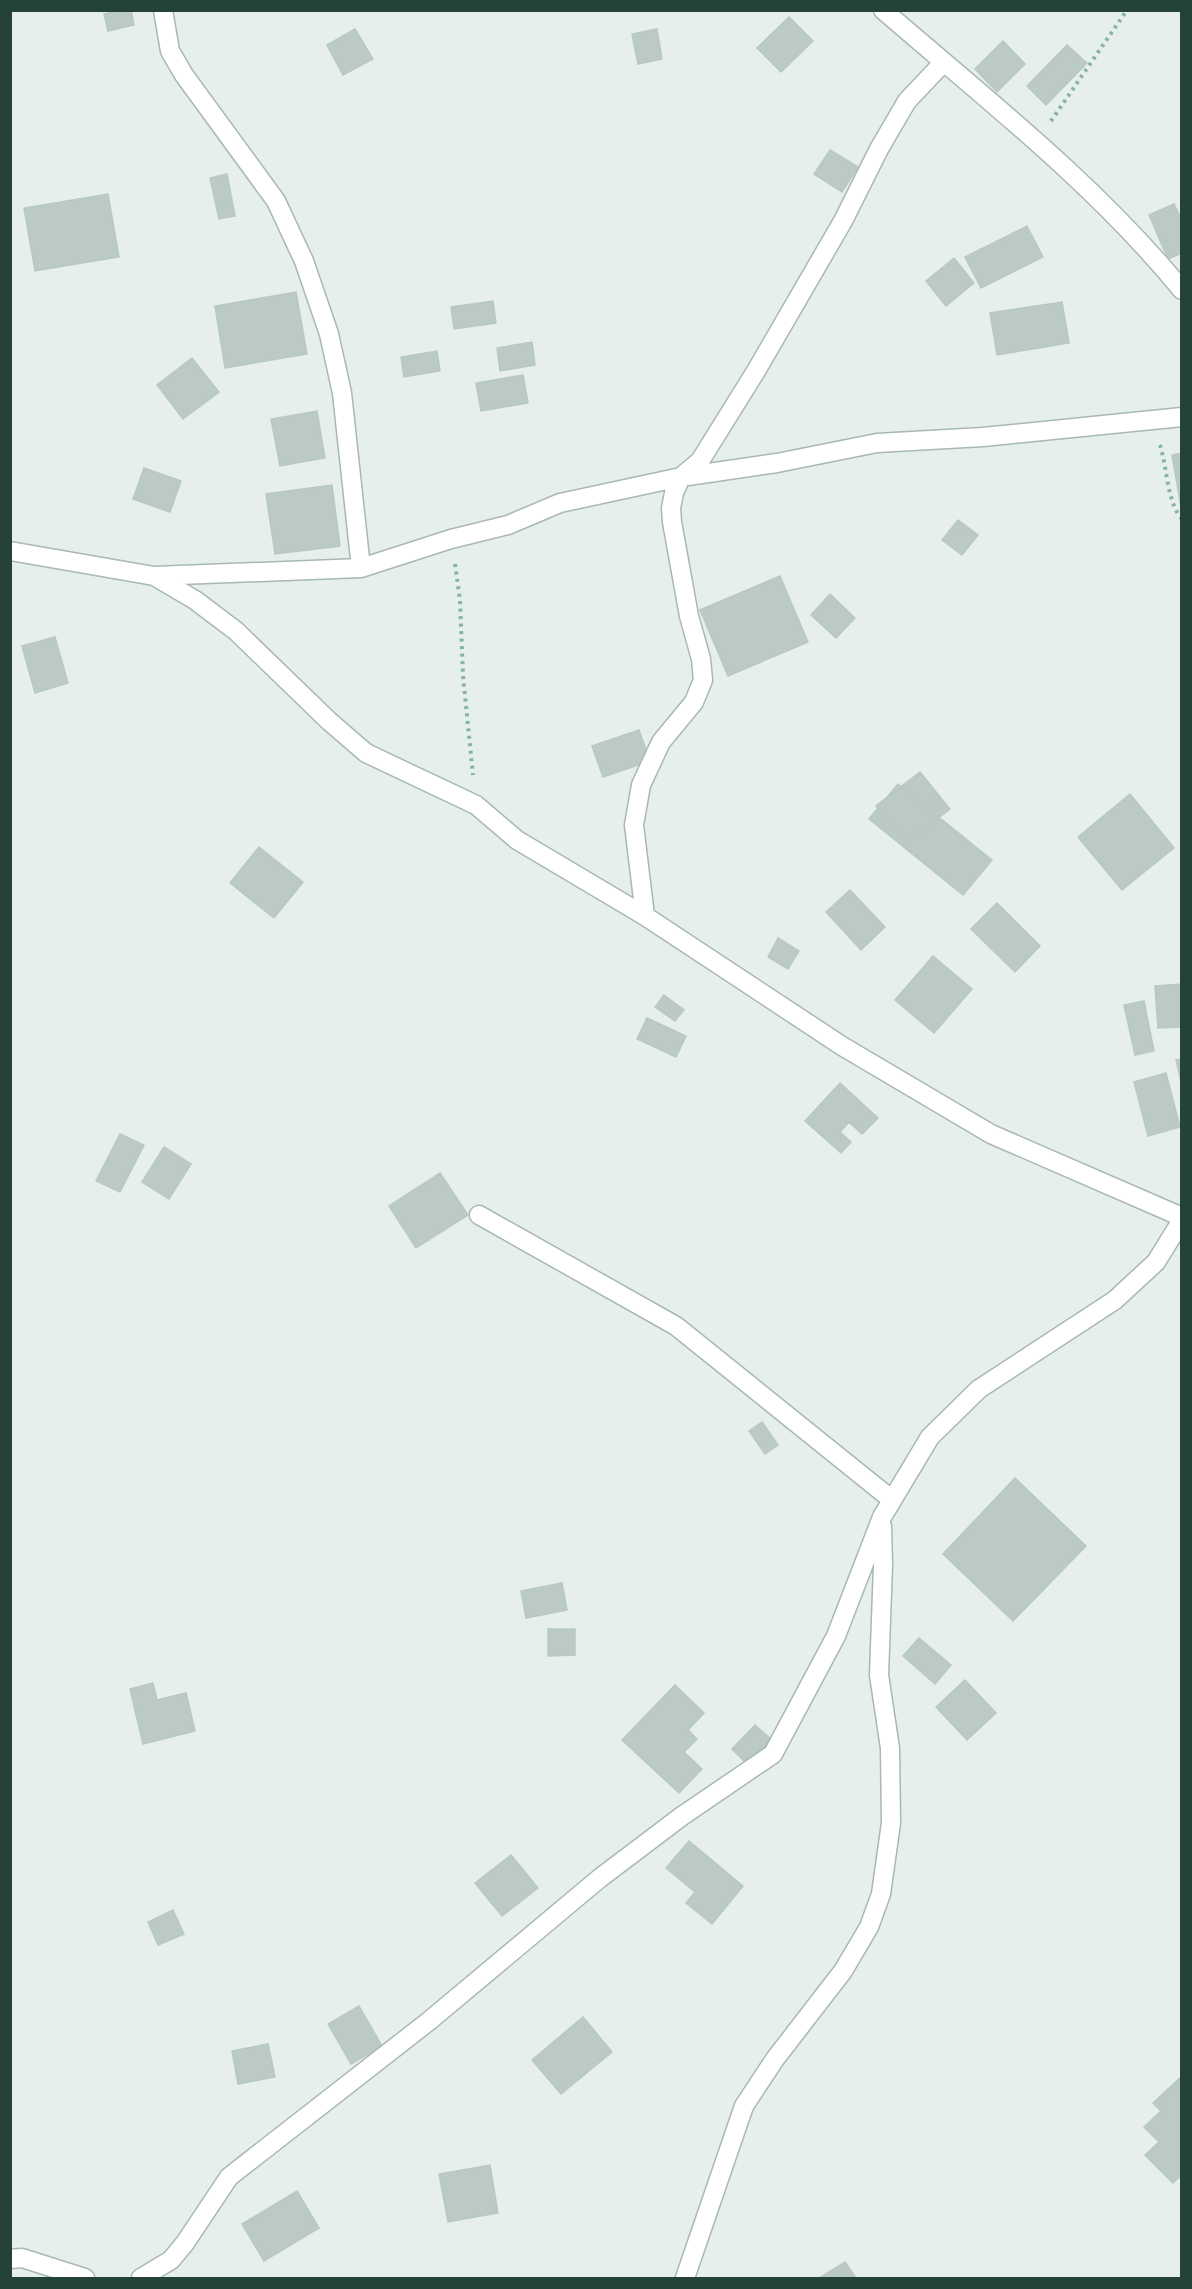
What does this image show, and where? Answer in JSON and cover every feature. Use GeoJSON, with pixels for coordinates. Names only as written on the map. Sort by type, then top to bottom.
{"type":"FeatureCollection","features":[{"type":"Feature","properties":{"kind":"street"},"geometry":{"type":"LineString","coordinates":[[163,10],[170,51],[184,75],[276,201],[308,272],[329,334],[342,393],[361,568]]}},
{"type":"Feature","properties":{"kind":"street"},"geometry":{"type":"LineString","coordinates":[[883,10],[1037,141],[1152,254],[1182,290]]}},
{"type":"Feature","properties":{"kind":"street"},"geometry":{"type":"LineString","coordinates":[[645,916],[634,825],[641,785],[661,742],[694,702],[703,680],[701,659],[689,616],[672,522],[671,508],[674,493],[681,477],[700,461],[756,371],[843,220],[879,149],[907,101],[943,63]]}},
{"type":"Feature","properties":{"kind":"street"},"geometry":{"type":"LineString","coordinates":[[10,551],[154,576],[361,568],[452,538],[508,525],[560,502],[681,477],[777,463],[877,443],[982,437],[1182,417]]}},
{"type":"Feature","properties":{"kind":"street"},"geometry":{"type":"LineString","coordinates":[[141,2278],[153,2273],[171,2259],[185,2243],[229,2177],[429,2021],[600,1878],[681,1816],[773,1754],[836,1636],[882,1517],[930,1437],[980,1389],[1115,1300],[1156,1262],[1182,1218],[992,1134],[842,1046],[645,916],[517,840],[476,805],[366,753],[329,721],[236,631],[195,600],[154,576]]}},
{"type":"Feature","properties":{"kind":"street"},"geometry":{"type":"LineString","coordinates":[[479,1215],[676,1326],[891,1499]]}},
{"type":"Feature","properties":{"kind":"street"},"geometry":{"type":"LineString","coordinates":[[685,2278],[744,2106],[775,2059],[843,1971],[869,1927],[881,1894],[891,1823],[890,1748],[879,1675],[883,1565],[882,1517]]}},
{"type":"Feature","properties":{"kind":"street"},"geometry":{"type":"LineString","coordinates":[[10,2259],[22,2258],[85,2278]]}},
{"type":"Feature","properties":{"kind":"path"},"geometry":{"type":"LineString","coordinates":[[1037,141],[1127,10]]}},
{"type":"Feature","properties":{"kind":"path"},"geometry":{"type":"LineString","coordinates":[[1152,420],[1164,457],[1171,498],[1177,514],[1182,519]]}},
{"type":"Feature","properties":{"kind":"path"},"geometry":{"type":"LineString","coordinates":[[452,538],[460,600],[463,676],[476,805]]}},
{"type":"Feature","properties":{"kind":"building"},"geometry":{"type":"Polygon","coordinates":[[[131,10],[134,25],[108,31],[104,14],[131,10]]]}},
{"type":"Feature","properties":{"kind":"building"},"geometry":{"type":"Polygon","coordinates":[[[789,17],[813,41],[781,72],[757,48],[789,17]]]}},
{"type":"Feature","properties":{"kind":"building"},"geometry":{"type":"Polygon","coordinates":[[[355,29],[373,59],[343,75],[327,45],[355,29]]]}},
{"type":"Feature","properties":{"kind":"building"},"geometry":{"type":"Polygon","coordinates":[[[657,29],[662,59],[638,64],[632,34],[657,29]]]}},
{"type":"Feature","properties":{"kind":"building"},"geometry":{"type":"Polygon","coordinates":[[[1003,41],[1025,64],[997,92],[975,69],[1003,41]]]}},
{"type":"Feature","properties":{"kind":"building"},"geometry":{"type":"Polygon","coordinates":[[[1067,45],[1087,63],[1046,105],[1027,86],[1067,45]]]}},
{"type":"Feature","properties":{"kind":"building"},"geometry":{"type":"Polygon","coordinates":[[[830,150],[858,167],[842,192],[814,174],[830,150]]]}},
{"type":"Feature","properties":{"kind":"building"},"geometry":{"type":"Polygon","coordinates":[[[227,174],[235,216],[219,219],[210,178],[227,174]]]}},
{"type":"Feature","properties":{"kind":"building"},"geometry":{"type":"Polygon","coordinates":[[[108,194],[119,257],[35,271],[24,208],[108,194]]]}},
{"type":"Feature","properties":{"kind":"building"},"geometry":{"type":"Polygon","coordinates":[[[1174,204],[1182,220],[1182,253],[1168,259],[1149,215],[1174,204]]]}},
{"type":"Feature","properties":{"kind":"building"},"geometry":{"type":"Polygon","coordinates":[[[1027,226],[1043,257],[981,288],[965,257],[1027,226]]]}},
{"type":"Feature","properties":{"kind":"building"},"geometry":{"type":"Polygon","coordinates":[[[954,258],[974,283],[946,306],[926,281],[954,258]]]}},
{"type":"Feature","properties":{"kind":"building"},"geometry":{"type":"Polygon","coordinates":[[[296,292],[307,354],[225,368],[215,306],[296,292]]]}},
{"type":"Feature","properties":{"kind":"building"},"geometry":{"type":"Polygon","coordinates":[[[493,301],[496,323],[454,329],[451,307],[493,301]]]}},
{"type":"Feature","properties":{"kind":"building"},"geometry":{"type":"Polygon","coordinates":[[[1062,302],[1069,343],[997,355],[990,313],[1062,302]]]}},
{"type":"Feature","properties":{"kind":"building"},"geometry":{"type":"Polygon","coordinates":[[[532,342],[535,365],[500,371],[497,348],[532,342]]]}},
{"type":"Feature","properties":{"kind":"building"},"geometry":{"type":"Polygon","coordinates":[[[437,351],[440,371],[404,377],[401,357],[437,351]]]}},
{"type":"Feature","properties":{"kind":"building"},"geometry":{"type":"Polygon","coordinates":[[[192,358],[219,392],[183,419],[157,385],[192,358]]]}},
{"type":"Feature","properties":{"kind":"building"},"geometry":{"type":"Polygon","coordinates":[[[523,375],[528,403],[481,411],[476,383],[523,375]]]}},
{"type":"Feature","properties":{"kind":"building"},"geometry":{"type":"Polygon","coordinates":[[[317,411],[325,458],[280,466],[271,419],[317,411]]]}},
{"type":"Feature","properties":{"kind":"building"},"geometry":{"type":"Polygon","coordinates":[[[1182,453],[1182,513],[1172,455],[1182,453]]]}},
{"type":"Feature","properties":{"kind":"building"},"geometry":{"type":"Polygon","coordinates":[[[144,468],[181,481],[170,512],[133,499],[144,468]]]}},
{"type":"Feature","properties":{"kind":"building"},"geometry":{"type":"Polygon","coordinates":[[[332,485],[340,546],[275,554],[266,494],[332,485]]]}},
{"type":"Feature","properties":{"kind":"building"},"geometry":{"type":"Polygon","coordinates":[[[958,520],[978,535],[962,555],[942,540],[958,520]]]}},
{"type":"Feature","properties":{"kind":"building"},"geometry":{"type":"Polygon","coordinates":[[[780,576],[808,642],[728,676],[700,610],[780,576]]]}},
{"type":"Feature","properties":{"kind":"building"},"geometry":{"type":"Polygon","coordinates":[[[830,594],[855,618],[836,638],[811,615],[830,594]]]}},
{"type":"Feature","properties":{"kind":"building"},"geometry":{"type":"Polygon","coordinates":[[[55,637],[68,683],[35,693],[22,646],[55,637]]]}},
{"type":"Feature","properties":{"kind":"building"},"geometry":{"type":"Polygon","coordinates":[[[639,730],[650,761],[603,777],[592,746],[639,730]]]}},
{"type":"Feature","properties":{"kind":"building"},"geometry":{"type":"Polygon","coordinates":[[[920,772],[950,809],[905,843],[876,806],[920,772]]]}},
{"type":"Feature","properties":{"kind":"building"},"geometry":{"type":"Polygon","coordinates":[[[898,784],[992,860],[963,895],[869,819],[898,784]]]}},
{"type":"Feature","properties":{"kind":"building"},"geometry":{"type":"Polygon","coordinates":[[[1130,794],[1174,848],[1122,890],[1078,837],[1130,794]]]}},
{"type":"Feature","properties":{"kind":"building"},"geometry":{"type":"Polygon","coordinates":[[[259,847],[303,882],[274,918],[230,883],[259,847]]]}},
{"type":"Feature","properties":{"kind":"building"},"geometry":{"type":"Polygon","coordinates":[[[850,890],[885,927],[861,950],[826,912],[850,890]]]}},
{"type":"Feature","properties":{"kind":"building"},"geometry":{"type":"Polygon","coordinates":[[[997,903],[1040,946],[1015,972],[971,929],[997,903]]]}},
{"type":"Feature","properties":{"kind":"building"},"geometry":{"type":"Polygon","coordinates":[[[778,938],[799,951],[788,969],[768,957],[778,938]]]}},
{"type":"Feature","properties":{"kind":"building"},"geometry":{"type":"Polygon","coordinates":[[[933,956],[972,989],[934,1033],[895,1000],[933,956]]]}},
{"type":"Feature","properties":{"kind":"building"},"geometry":{"type":"Polygon","coordinates":[[[1182,984],[1182,1027],[1158,1028],[1155,986],[1182,984]]]}},
{"type":"Feature","properties":{"kind":"building"},"geometry":{"type":"Polygon","coordinates":[[[664,995],[684,1010],[675,1021],[655,1007],[664,995]]]}},
{"type":"Feature","properties":{"kind":"building"},"geometry":{"type":"Polygon","coordinates":[[[1144,1001],[1154,1051],[1135,1055],[1124,1005],[1144,1001]]]}},
{"type":"Feature","properties":{"kind":"building"},"geometry":{"type":"Polygon","coordinates":[[[647,1018],[686,1036],[676,1057],[637,1039],[647,1018]]]}},
{"type":"Feature","properties":{"kind":"building"},"geometry":{"type":"Polygon","coordinates":[[[1182,1059],[1182,1086],[1176,1060],[1182,1059]]]}},
{"type":"Feature","properties":{"kind":"building"},"geometry":{"type":"Polygon","coordinates":[[[1166,1073],[1180,1127],[1148,1136],[1134,1082],[1166,1073]]]}},
{"type":"Feature","properties":{"kind":"building"},"geometry":{"type":"Polygon","coordinates":[[[840,1083],[878,1118],[862,1134],[849,1122],[840,1132],[851,1142],[841,1153],[805,1121],[840,1083]]]}},
{"type":"Feature","properties":{"kind":"building"},"geometry":{"type":"Polygon","coordinates":[[[120,1134],[144,1145],[120,1192],[96,1181],[120,1134]]]}},
{"type":"Feature","properties":{"kind":"building"},"geometry":{"type":"Polygon","coordinates":[[[164,1147],[191,1164],[169,1199],[142,1182],[164,1147]]]}},
{"type":"Feature","properties":{"kind":"building"},"geometry":{"type":"Polygon","coordinates":[[[440,1173],[468,1215],[416,1248],[389,1206],[440,1173]]]}},
{"type":"Feature","properties":{"kind":"building"},"geometry":{"type":"Polygon","coordinates":[[[762,1422],[778,1445],[765,1454],[749,1431],[762,1422]]]}},
{"type":"Feature","properties":{"kind":"building"},"geometry":{"type":"Polygon","coordinates":[[[1015,1478],[1086,1546],[1013,1621],[943,1554],[1015,1478]]]}},
{"type":"Feature","properties":{"kind":"building"},"geometry":{"type":"Polygon","coordinates":[[[562,1583],[567,1610],[526,1618],[521,1591],[562,1583]]]}},
{"type":"Feature","properties":{"kind":"building"},"geometry":{"type":"Polygon","coordinates":[[[548,1629],[575,1629],[575,1655],[548,1656],[548,1629]]]}},
{"type":"Feature","properties":{"kind":"building"},"geometry":{"type":"Polygon","coordinates":[[[919,1638],[951,1665],[935,1684],[903,1656],[919,1638]]]}},
{"type":"Feature","properties":{"kind":"building"},"geometry":{"type":"Polygon","coordinates":[[[965,1680],[996,1713],[967,1740],[936,1707],[965,1680]]]}},
{"type":"Feature","properties":{"kind":"building"},"geometry":{"type":"Polygon","coordinates":[[[153,1683],[157,1700],[186,1693],[195,1731],[143,1744],[130,1689],[153,1683]]]}},
{"type":"Feature","properties":{"kind":"building"},"geometry":{"type":"Polygon","coordinates":[[[675,1685],[704,1713],[688,1730],[697,1739],[684,1752],[702,1769],[679,1793],[622,1740],[675,1685]]]}},
{"type":"Feature","properties":{"kind":"building"},"geometry":{"type":"Polygon","coordinates":[[[755,1725],[772,1740],[748,1765],[732,1749],[755,1725]]]}},
{"type":"Feature","properties":{"kind":"building"},"geometry":{"type":"Polygon","coordinates":[[[689,1841],[743,1886],[712,1924],[686,1903],[695,1892],[666,1868],[689,1841]]]}},
{"type":"Feature","properties":{"kind":"building"},"geometry":{"type":"Polygon","coordinates":[[[511,1855],[538,1888],[502,1916],[475,1883],[511,1855]]]}},
{"type":"Feature","properties":{"kind":"building"},"geometry":{"type":"Polygon","coordinates":[[[173,1910],[184,1934],[158,1945],[148,1922],[173,1910]]]}},
{"type":"Feature","properties":{"kind":"building"},"geometry":{"type":"Polygon","coordinates":[[[359,2006],[382,2046],[351,2064],[328,2024],[359,2006]]]}},
{"type":"Feature","properties":{"kind":"building"},"geometry":{"type":"Polygon","coordinates":[[[583,2017],[612,2052],[561,2094],[532,2060],[583,2017]]]}},
{"type":"Feature","properties":{"kind":"building"},"geometry":{"type":"Polygon","coordinates":[[[268,2044],[275,2077],[238,2084],[232,2051],[268,2044]]]}},
{"type":"Feature","properties":{"kind":"building"},"geometry":{"type":"Polygon","coordinates":[[[1182,2076],[1182,2175],[1173,2183],[1145,2155],[1159,2142],[1144,2127],[1161,2111],[1153,2103],[1182,2076]]]}},
{"type":"Feature","properties":{"kind":"building"},"geometry":{"type":"Polygon","coordinates":[[[490,2165],[498,2213],[448,2222],[439,2174],[490,2165]]]}},
{"type":"Feature","properties":{"kind":"building"},"geometry":{"type":"Polygon","coordinates":[[[297,2191],[319,2228],[264,2261],[242,2224],[297,2191]]]}},
{"type":"Feature","properties":{"kind":"building"},"geometry":{"type":"Polygon","coordinates":[[[845,2262],[856,2278],[819,2278],[845,2262]]]}}]}
